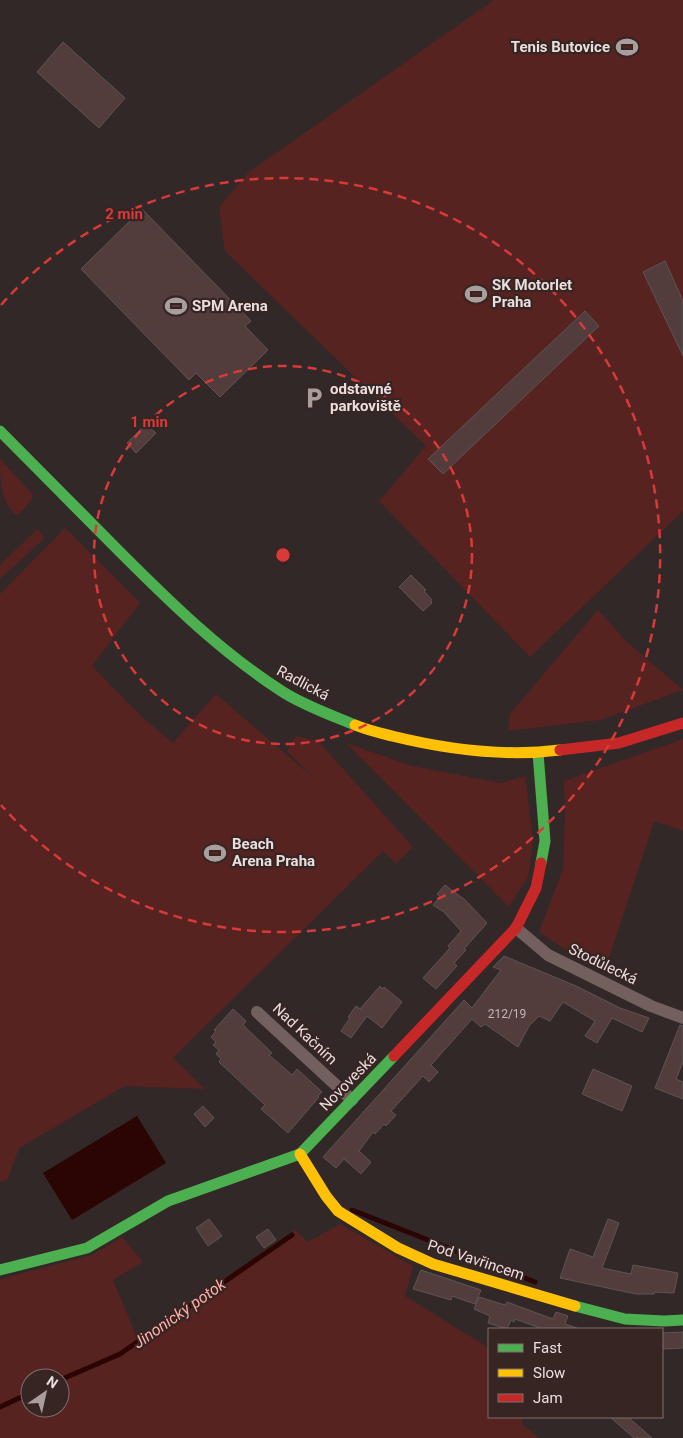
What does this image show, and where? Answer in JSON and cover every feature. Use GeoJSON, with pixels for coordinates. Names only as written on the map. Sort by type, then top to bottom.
{"type":"FeatureCollection","features":[{"type":"Feature","properties":{"kind":"street","name":"Radlická"},"geometry":{"type":"LineString","coordinates":[[0,430],[159,592],[209,638],[246,668],[285,693],[323,712],[362,728],[424,744],[490,751],[538,753],[619,742],[683,723]]}},
{"type":"Feature","properties":{"kind":"street","name":"Novoveská"},"geometry":{"type":"LineString","coordinates":[[0,1270],[87,1248],[168,1201],[300,1154],[516,928],[536,888],[545,841],[538,753]]}},
{"type":"Feature","properties":{"kind":"street","name":"Stodůlecká"},"geometry":{"type":"LineString","coordinates":[[516,928],[548,955],[650,1006],[683,1018]]}},
{"type":"Feature","properties":{"kind":"street","name":"Nad Kačním"},"geometry":{"type":"LineString","coordinates":[[257,1012],[352,1100]]}},
{"type":"Feature","properties":{"kind":"street","name":"Pod Vavřincem"},"geometry":{"type":"LineString","coordinates":[[300,1154],[326,1196],[338,1211],[398,1248],[433,1264],[573,1306],[625,1319],[683,1320]]}},
{"type":"Feature","properties":{"kind":"shaded area","name":"SK Motorlet Praha"},"geometry":{"type":"Polygon","coordinates":[[[494,0],[683,0],[683,511],[530,657],[379,501],[426,446],[225,251],[219,207],[249,172],[494,0]]]}},
{"type":"Feature","properties":{"kind":"shaded area"},"geometry":{"type":"Polygon","coordinates":[[[0,459],[33,495],[30,502],[19,514],[15,514],[6,503],[1,482],[0,459]]]}},
{"type":"Feature","properties":{"kind":"shaded area"},"geometry":{"type":"Polygon","coordinates":[[[65,528],[140,603],[92,666],[143,718],[173,743],[216,694],[317,781],[287,751],[296,736],[318,741],[413,847],[396,864],[383,851],[173,1058],[205,1089],[125,1086],[19,1148],[7,1181],[0,1182],[0,594],[65,528]]]}},
{"type":"Feature","properties":{"kind":"shaded area"},"geometry":{"type":"Polygon","coordinates":[[[37,529],[45,538],[0,579],[0,565],[37,529]]]}},
{"type":"Feature","properties":{"kind":"shaded area"},"geometry":{"type":"Polygon","coordinates":[[[598,610],[627,642],[683,690],[600,720],[508,731],[510,714],[598,610]]]}},
{"type":"Feature","properties":{"kind":"shaded area"},"geometry":{"type":"Polygon","coordinates":[[[683,739],[683,831],[654,821],[605,970],[571,953],[539,932],[563,869],[564,781],[683,739]]]}},
{"type":"Feature","properties":{"kind":"shaded area"},"geometry":{"type":"Polygon","coordinates":[[[346,743],[412,766],[501,783],[525,776],[533,839],[528,877],[509,907],[346,743]]]}},
{"type":"Feature","properties":{"kind":"shaded area"},"geometry":{"type":"Polygon","coordinates":[[[137,1116],[166,1163],[72,1220],[43,1173],[137,1116]]]}},
{"type":"Feature","properties":{"kind":"shaded area"},"geometry":{"type":"Polygon","coordinates":[[[340,1224],[413,1266],[405,1296],[488,1347],[488,1418],[523,1418],[522,1424],[539,1438],[0,1438],[0,1279],[92,1255],[122,1237],[143,1262],[113,1280],[137,1338],[295,1230],[308,1242],[340,1224]]]}},
{"type":"Feature","properties":{"kind":"building"},"geometry":{"type":"Polygon","coordinates":[[[63,42],[125,98],[99,128],[37,72],[63,42]]]}},
{"type":"Feature","properties":{"kind":"building","name":"SPM Arena"},"geometry":{"type":"Polygon","coordinates":[[[142,209],[251,321],[245,326],[268,350],[220,397],[196,373],[189,380],[81,269],[142,209]]]}},
{"type":"Feature","properties":{"kind":"building"},"geometry":{"type":"Polygon","coordinates":[[[665,261],[683,301],[683,356],[643,272],[665,261]]]}},
{"type":"Feature","properties":{"kind":"building"},"geometry":{"type":"Polygon","coordinates":[[[585,311],[599,326],[443,474],[428,459],[585,311]]]}},
{"type":"Feature","properties":{"kind":"building"},"geometry":{"type":"Polygon","coordinates":[[[146,424],[156,433],[136,453],[127,443],[146,424]]]}},
{"type":"Feature","properties":{"kind":"building"},"geometry":{"type":"Polygon","coordinates":[[[411,575],[426,590],[424,591],[432,600],[432,603],[423,611],[399,587],[411,575]]]}},
{"type":"Feature","properties":{"kind":"building"},"geometry":{"type":"Polygon","coordinates":[[[445,885],[465,900],[487,923],[454,963],[457,966],[436,989],[423,978],[450,948],[448,946],[461,931],[444,912],[433,905],[440,897],[437,894],[445,885]]]}},
{"type":"Feature","properties":{"kind":"building"},"geometry":{"type":"Polygon","coordinates":[[[504,956],[576,986],[620,1008],[649,1018],[642,1032],[612,1018],[597,1043],[585,1036],[595,1021],[563,1002],[550,1021],[539,1016],[529,1026],[518,1047],[485,1024],[481,1027],[472,1019],[431,1065],[438,1072],[429,1082],[423,1076],[391,1111],[396,1115],[386,1126],[384,1124],[375,1134],[373,1132],[359,1151],[371,1162],[361,1174],[344,1159],[336,1168],[323,1157],[464,1000],[472,1008],[501,970],[493,967],[504,956]]]}},
{"type":"Feature","properties":{"kind":"building"},"geometry":{"type":"Polygon","coordinates":[[[380,986],[382,989],[384,987],[402,1002],[382,1028],[367,1016],[351,1038],[341,1031],[356,1006],[360,1009],[380,986]]]}},
{"type":"Feature","properties":{"kind":"building"},"geometry":{"type":"Polygon","coordinates":[[[233,1009],[246,1021],[243,1025],[272,1053],[269,1055],[292,1075],[297,1069],[322,1092],[288,1133],[261,1109],[265,1105],[219,1062],[221,1059],[216,1054],[219,1050],[213,1045],[216,1042],[211,1037],[216,1031],[214,1030],[233,1009]]]}},
{"type":"Feature","properties":{"kind":"building"},"geometry":{"type":"Polygon","coordinates":[[[680,1025],[683,1026],[683,1062],[676,1079],[683,1082],[683,1099],[655,1088],[680,1025]]]}},
{"type":"Feature","properties":{"kind":"building"},"geometry":{"type":"Polygon","coordinates":[[[593,1069],[632,1086],[622,1111],[582,1094],[593,1069]]]}},
{"type":"Feature","properties":{"kind":"building"},"geometry":{"type":"Polygon","coordinates":[[[203,1106],[214,1118],[205,1127],[194,1114],[203,1106]]]}},
{"type":"Feature","properties":{"kind":"building"},"geometry":{"type":"Polygon","coordinates":[[[209,1219],[222,1236],[208,1246],[196,1228],[209,1219]]]}},
{"type":"Feature","properties":{"kind":"building"},"geometry":{"type":"Polygon","coordinates":[[[608,1219],[619,1223],[602,1268],[631,1274],[633,1265],[678,1273],[674,1293],[654,1292],[654,1294],[636,1294],[560,1278],[570,1249],[593,1257],[608,1219]]]}},
{"type":"Feature","properties":{"kind":"building"},"geometry":{"type":"Polygon","coordinates":[[[268,1229],[276,1240],[264,1248],[256,1237],[268,1229]]]}},
{"type":"Feature","properties":{"kind":"building"},"geometry":{"type":"Polygon","coordinates":[[[421,1270],[481,1290],[475,1304],[452,1296],[451,1300],[413,1289],[421,1270]]]}},
{"type":"Feature","properties":{"kind":"building"},"geometry":{"type":"Polygon","coordinates":[[[479,1297],[505,1305],[507,1302],[553,1319],[556,1312],[568,1316],[565,1324],[577,1328],[540,1328],[515,1319],[514,1322],[511,1320],[507,1328],[504,1328],[488,1323],[490,1316],[474,1309],[479,1297]]]}},
{"type":"Feature","properties":{"kind":"building"},"geometry":{"type":"Polygon","coordinates":[[[683,1332],[683,1348],[663,1349],[663,1333],[683,1332]]]}},
{"type":"Feature","properties":{"kind":"building"},"geometry":{"type":"Polygon","coordinates":[[[611,1418],[629,1418],[652,1438],[634,1438],[611,1418]]]}},
{"type":"Feature","properties":{"kind":"waterway","name":"Jinonický potok"},"geometry":{"type":"LineString","coordinates":[[352,1210],[535,1282]]}},
{"type":"Feature","properties":{"kind":"waterway","name":"Jinonický potok"},"geometry":{"type":"LineString","coordinates":[[70,1376],[120,1354],[292,1235]]}},
{"type":"Feature","properties":{"kind":"waterway","name":"Jinonický potok"},"geometry":{"type":"LineString","coordinates":[[0,1407],[20,1398]]}},
{"type":"Feature","properties":{"kind":"traffic: fast"},"geometry":{"type":"LineString","coordinates":[[0,431],[158,590],[218,644],[291,697],[355,725]]}},
{"type":"Feature","properties":{"kind":"traffic: fast"},"geometry":{"type":"LineString","coordinates":[[538,753],[545,841],[541,863]]}},
{"type":"Feature","properties":{"kind":"traffic: fast"},"geometry":{"type":"LineString","coordinates":[[0,1270],[87,1248],[168,1201],[300,1154],[394,1056]]}},
{"type":"Feature","properties":{"kind":"traffic: fast"},"geometry":{"type":"LineString","coordinates":[[575,1306],[625,1319],[683,1320]]}},
{"type":"Feature","properties":{"kind":"traffic: slow"},"geometry":{"type":"LineString","coordinates":[[355,725],[433,745],[476,751],[518,753],[560,750]]}},
{"type":"Feature","properties":{"kind":"traffic: slow"},"geometry":{"type":"LineString","coordinates":[[300,1154],[326,1196],[338,1211],[398,1248],[433,1264],[575,1306]]}},
{"type":"Feature","properties":{"kind":"traffic: jam"},"geometry":{"type":"LineString","coordinates":[[560,750],[619,743],[683,723]]}},
{"type":"Feature","properties":{"kind":"traffic: jam"},"geometry":{"type":"LineString","coordinates":[[394,1056],[516,928],[536,888],[541,863]]}},
{"type":"Feature","properties":{"kind":"place","name":"Tenis Butovice"},"geometry":{"type":"Point","coordinates":[627,47]}},
{"type":"Feature","properties":{"kind":"place","name":"SK Motorlet Praha"},"geometry":{"type":"Point","coordinates":[476,294]}},
{"type":"Feature","properties":{"kind":"place","name":"SPM Arena"},"geometry":{"type":"Point","coordinates":[176,306]}},
{"type":"Feature","properties":{"kind":"place","name":"odstavné parkoviště"},"geometry":{"type":"Point","coordinates":[314,398]}},
{"type":"Feature","properties":{"kind":"place","name":"Beach Arena Praha"},"geometry":{"type":"Point","coordinates":[215,853]}}]}
